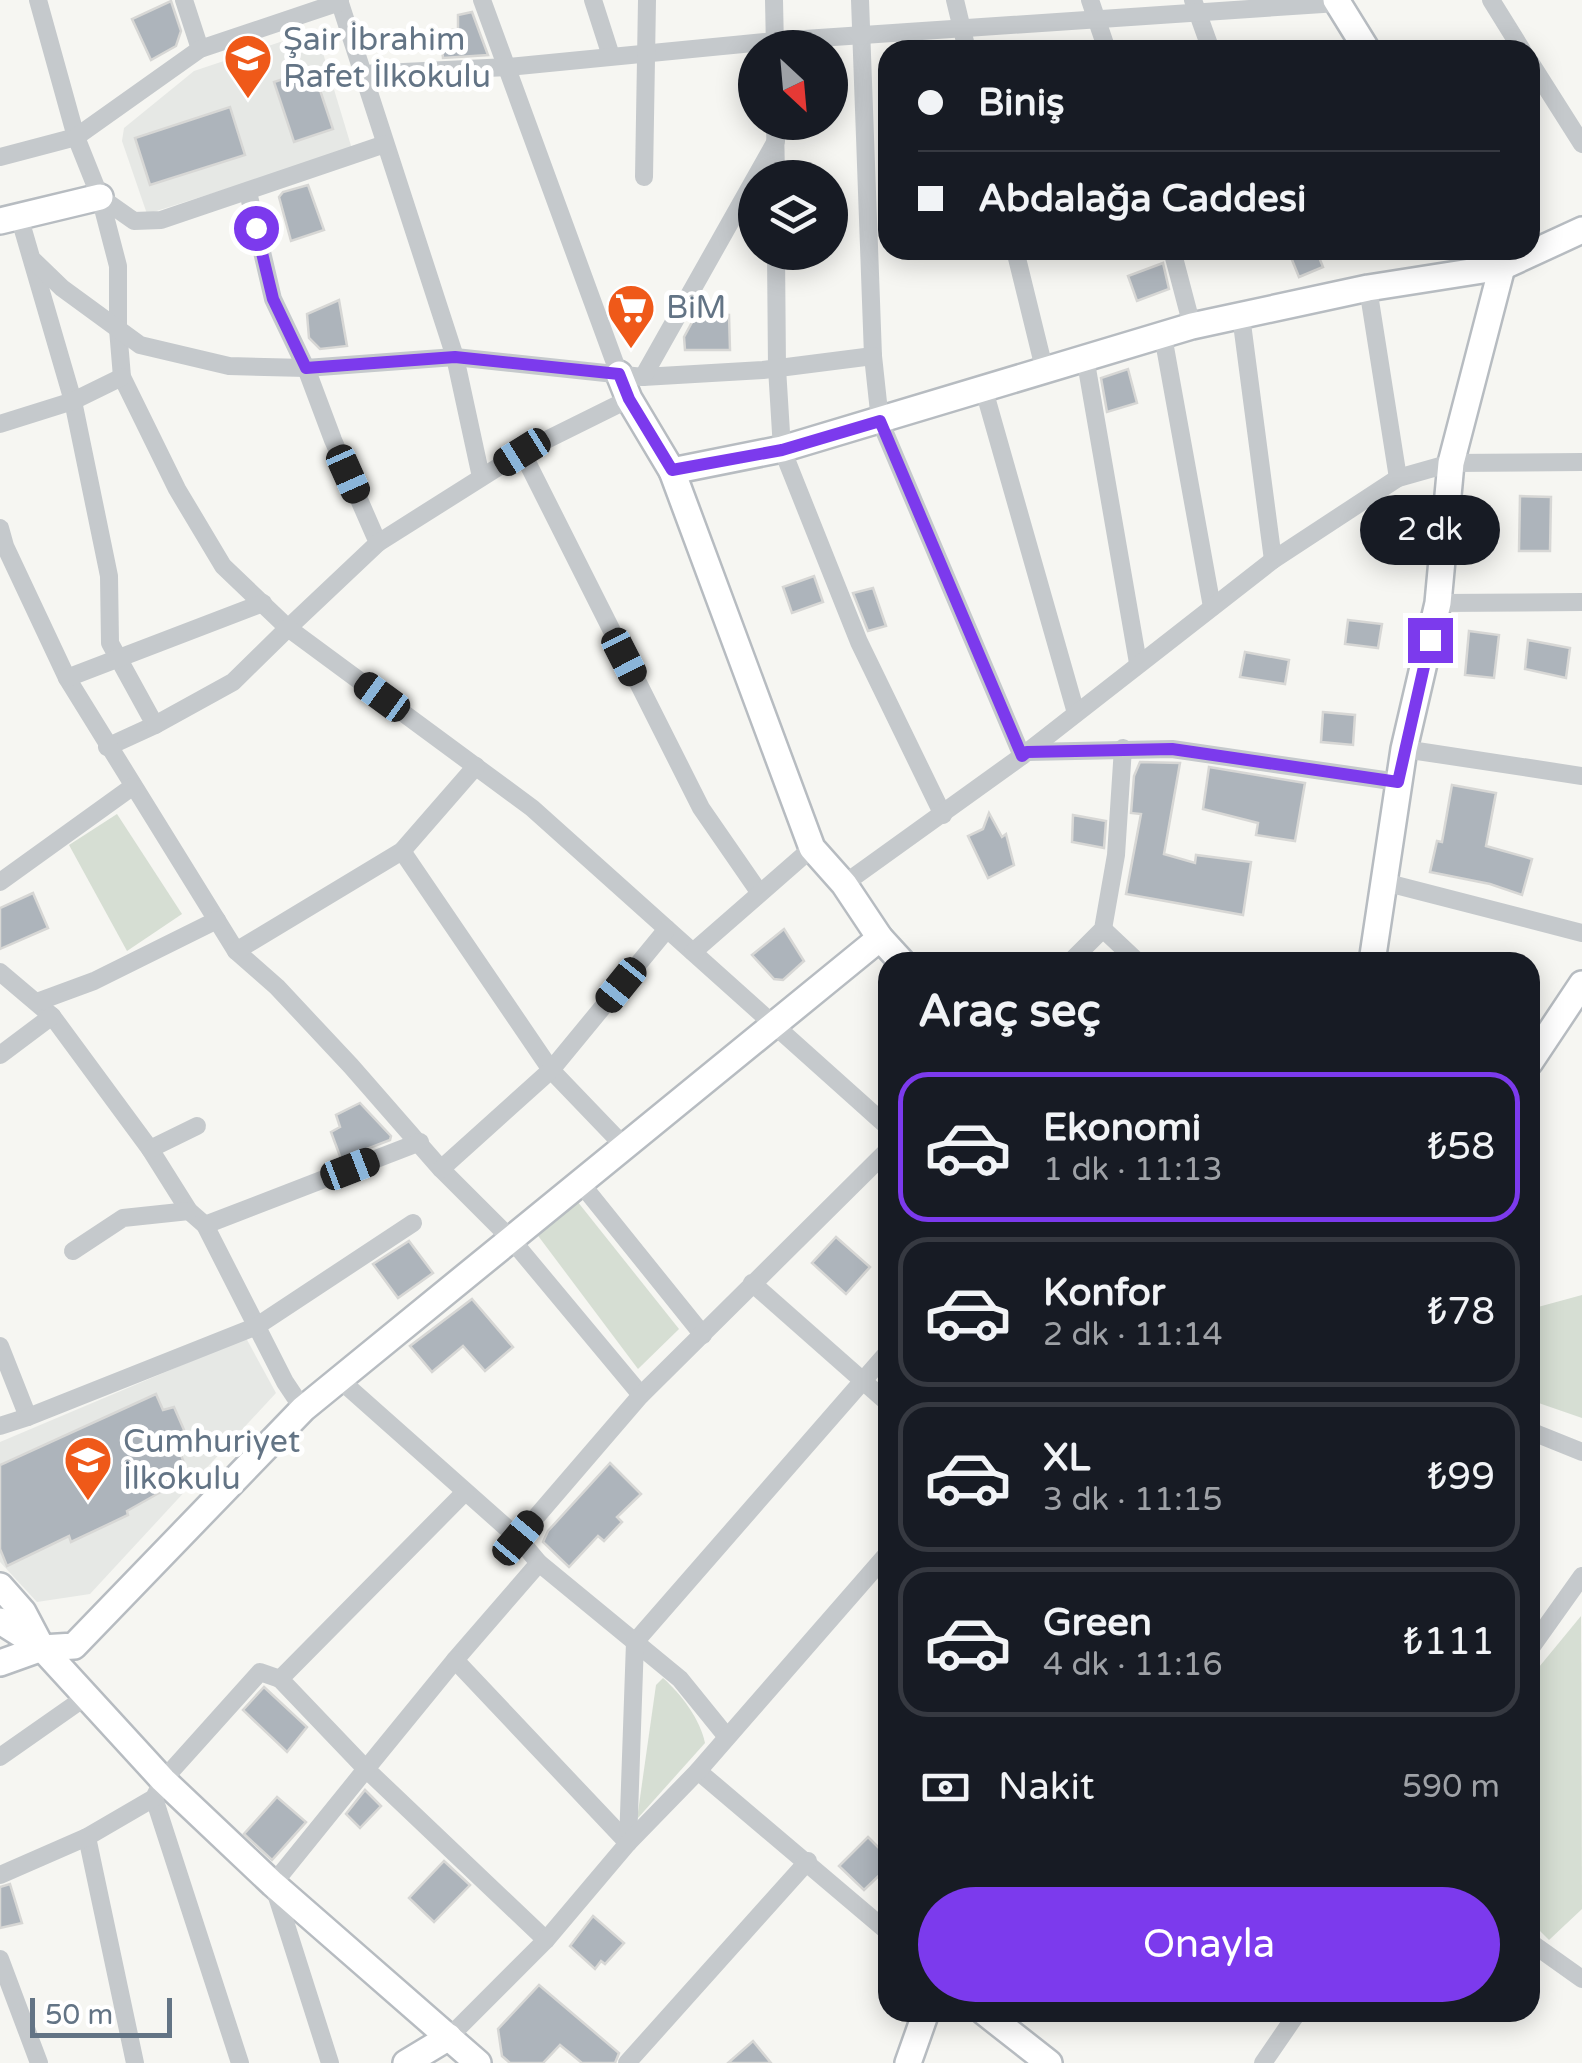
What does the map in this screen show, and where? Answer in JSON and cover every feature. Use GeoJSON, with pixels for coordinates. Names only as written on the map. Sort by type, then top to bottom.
{"type":"FeatureCollection","features":[{"type":"Feature","properties":{"kind":"street"},"geometry":{"type":"LineString","coordinates":[[38,0],[76,137],[100,197],[118,266],[122,377],[176,489],[223,566],[288,628],[532,808],[878,1118]]}},
{"type":"Feature","properties":{"kind":"street"},"geometry":{"type":"LineString","coordinates":[[184,0],[200,49]]}},
{"type":"Feature","properties":{"kind":"street"},"geometry":{"type":"LineString","coordinates":[[482,0],[630,383],[672,470],[812,848],[844,884],[893,952]]}},
{"type":"Feature","properties":{"kind":"street"},"geometry":{"type":"LineString","coordinates":[[593,0],[610,56]]}},
{"type":"Feature","properties":{"kind":"street"},"geometry":{"type":"LineString","coordinates":[[644,177],[647,0]]}},
{"type":"Feature","properties":{"kind":"street"},"geometry":{"type":"LineString","coordinates":[[774,0],[775,30]]}},
{"type":"Feature","properties":{"kind":"street"},"geometry":{"type":"LineString","coordinates":[[860,0],[880,421],[1025,754]]}},
{"type":"Feature","properties":{"kind":"street"},"geometry":{"type":"LineString","coordinates":[[955,0],[964,40]]}},
{"type":"Feature","properties":{"kind":"street"},"geometry":{"type":"LineString","coordinates":[[1090,0],[1105,40]]}},
{"type":"Feature","properties":{"kind":"street"},"geometry":{"type":"LineString","coordinates":[[1491,0],[1516,40]]}},
{"type":"Feature","properties":{"kind":"street"},"geometry":{"type":"LineString","coordinates":[[0,157],[76,137],[200,49],[339,1],[455,357],[481,477]]}},
{"type":"Feature","properties":{"kind":"street"},"geometry":{"type":"LineString","coordinates":[[848,36],[1098,21],[1196,6],[1337,2],[1361,40]]}},
{"type":"Feature","properties":{"kind":"street"},"geometry":{"type":"LineString","coordinates":[[1196,6],[1208,40]]}},
{"type":"Feature","properties":{"kind":"street"},"geometry":{"type":"LineString","coordinates":[[362,74],[508,68],[738,47]]}},
{"type":"Feature","properties":{"kind":"street"},"geometry":{"type":"LineString","coordinates":[[1540,78],[1582,144]]}},
{"type":"Feature","properties":{"kind":"street"},"geometry":{"type":"LineString","coordinates":[[107,747],[233,682],[378,543],[630,383],[771,140]]}},
{"type":"Feature","properties":{"kind":"street"},"geometry":{"type":"LineString","coordinates":[[155,725],[110,643],[109,576],[73,401],[34,261],[10,218],[100,197],[134,221],[161,220],[385,144]]}},
{"type":"Feature","properties":{"kind":"street"},"geometry":{"type":"LineString","coordinates":[[248,192],[273,299],[306,368],[332,440],[378,543]]}},
{"type":"Feature","properties":{"kind":"street"},"geometry":{"type":"LineString","coordinates":[[1540,244],[1582,230]]}},
{"type":"Feature","properties":{"kind":"street"},"geometry":{"type":"LineString","coordinates":[[1017,260],[1044,368]]}},
{"type":"Feature","properties":{"kind":"street"},"geometry":{"type":"LineString","coordinates":[[1175,260],[1192,326]]}},
{"type":"Feature","properties":{"kind":"street"},"geometry":{"type":"LineString","coordinates":[[672,470],[782,450],[1192,326],[1488,260]]}},
{"type":"Feature","properties":{"kind":"street"},"geometry":{"type":"LineString","coordinates":[[1374,952],[1404,749],[1438,603],[1451,463],[1497,260]]}},
{"type":"Feature","properties":{"kind":"street"},"geometry":{"type":"LineString","coordinates":[[34,261],[62,288],[140,345],[230,366],[306,368],[455,357],[630,383],[874,356]]}},
{"type":"Feature","properties":{"kind":"street"},"geometry":{"type":"LineString","coordinates":[[776,270],[782,450],[859,642],[944,815]]}},
{"type":"Feature","properties":{"kind":"street"},"geometry":{"type":"LineString","coordinates":[[1368,288],[1398,478]]}},
{"type":"Feature","properties":{"kind":"street"},"geometry":{"type":"LineString","coordinates":[[1241,316],[1273,560]]}},
{"type":"Feature","properties":{"kind":"street"},"geometry":{"type":"LineString","coordinates":[[1163,336],[1212,607]]}},
{"type":"Feature","properties":{"kind":"street"},"geometry":{"type":"LineString","coordinates":[[1084,358],[1138,663]]}},
{"type":"Feature","properties":{"kind":"street"},"geometry":{"type":"LineString","coordinates":[[0,424],[73,401],[122,377]]}},
{"type":"Feature","properties":{"kind":"street"},"geometry":{"type":"LineString","coordinates":[[984,390],[1076,713]]}},
{"type":"Feature","properties":{"kind":"street"},"geometry":{"type":"LineString","coordinates":[[522,452],[701,808],[759,892]]}},
{"type":"Feature","properties":{"kind":"street"},"geometry":{"type":"LineString","coordinates":[[844,884],[1025,754],[1273,560],[1398,478],[1451,463],[1582,462]]}},
{"type":"Feature","properties":{"kind":"street"},"geometry":{"type":"LineString","coordinates":[[0,528],[67,678],[236,951],[277,987],[420,1142],[441,1170],[511,1239],[641,1395]]}},
{"type":"Feature","properties":{"kind":"street"},"geometry":{"type":"LineString","coordinates":[[1438,603],[1582,602]]}},
{"type":"Feature","properties":{"kind":"street"},"geometry":{"type":"LineString","coordinates":[[67,678],[262,603]]}},
{"type":"Feature","properties":{"kind":"street"},"geometry":{"type":"LineString","coordinates":[[1080,952],[1103,930],[1116,855],[1122,748]]}},
{"type":"Feature","properties":{"kind":"street"},"geometry":{"type":"LineString","coordinates":[[1025,754],[1172,749],[1398,782]]}},
{"type":"Feature","properties":{"kind":"street"},"geometry":{"type":"LineString","coordinates":[[1404,749],[1582,776]]}},
{"type":"Feature","properties":{"kind":"street"},"geometry":{"type":"LineString","coordinates":[[236,951],[402,852],[476,766]]}},
{"type":"Feature","properties":{"kind":"street"},"geometry":{"type":"LineString","coordinates":[[0,882],[132,787]]}},
{"type":"Feature","properties":{"kind":"street"},"geometry":{"type":"LineString","coordinates":[[693,952],[812,848]]}},
{"type":"Feature","properties":{"kind":"street"},"geometry":{"type":"LineString","coordinates":[[402,852],[551,1070],[622,1145]]}},
{"type":"Feature","properties":{"kind":"street"},"geometry":{"type":"LineString","coordinates":[[1384,882],[1582,933]]}},
{"type":"Feature","properties":{"kind":"street"},"geometry":{"type":"LineString","coordinates":[[36,1002],[94,981],[217,920]]}},
{"type":"Feature","properties":{"kind":"street"},"geometry":{"type":"LineString","coordinates":[[441,1170],[551,1070],[667,929]]}},
{"type":"Feature","properties":{"kind":"street"},"geometry":{"type":"LineString","coordinates":[[1103,930],[1127,952]]}},
{"type":"Feature","properties":{"kind":"street"},"geometry":{"type":"LineString","coordinates":[[0,1663],[42,1648],[74,1646],[303,1409],[880,938]]}},
{"type":"Feature","properties":{"kind":"street"},"geometry":{"type":"LineString","coordinates":[[0,972],[52,1016],[189,1210],[205,1225],[284,1382],[303,1409]]}},
{"type":"Feature","properties":{"kind":"street"},"geometry":{"type":"LineString","coordinates":[[1540,1047],[1582,984]]}},
{"type":"Feature","properties":{"kind":"street"},"geometry":{"type":"LineString","coordinates":[[0,1055],[52,1016]]}},
{"type":"Feature","properties":{"kind":"street"},"geometry":{"type":"LineString","coordinates":[[150,1150],[198,1126]]}},
{"type":"Feature","properties":{"kind":"street"},"geometry":{"type":"LineString","coordinates":[[205,1225],[420,1142]]}},
{"type":"Feature","properties":{"kind":"street"},"geometry":{"type":"LineString","coordinates":[[518,1538],[641,1395],[878,1160]]}},
{"type":"Feature","properties":{"kind":"street"},"geometry":{"type":"LineString","coordinates":[[578,1181],[702,1335]]}},
{"type":"Feature","properties":{"kind":"street"},"geometry":{"type":"LineString","coordinates":[[73,1252],[123,1218],[189,1210]]}},
{"type":"Feature","properties":{"kind":"street"},"geometry":{"type":"LineString","coordinates":[[0,1426],[257,1326],[413,1222]]}},
{"type":"Feature","properties":{"kind":"street"},"geometry":{"type":"LineString","coordinates":[[752,1283],[878,1395]]}},
{"type":"Feature","properties":{"kind":"street"},"geometry":{"type":"LineString","coordinates":[[0,1346],[28,1418]]}},
{"type":"Feature","properties":{"kind":"street"},"geometry":{"type":"LineString","coordinates":[[628,1843],[635,1642],[878,1363]]}},
{"type":"Feature","properties":{"kind":"street"},"geometry":{"type":"LineString","coordinates":[[340,1379],[518,1538],[539,1564],[680,1679],[727,1737]]}},
{"type":"Feature","properties":{"kind":"street"},"geometry":{"type":"LineString","coordinates":[[1540,1435],[1582,1452]]}},
{"type":"Feature","properties":{"kind":"street"},"geometry":{"type":"LineString","coordinates":[[280,1678],[465,1492]]}},
{"type":"Feature","properties":{"kind":"street"},"geometry":{"type":"LineString","coordinates":[[273,1884],[455,1660],[539,1564]]}},
{"type":"Feature","properties":{"kind":"street"},"geometry":{"type":"LineString","coordinates":[[406,2063],[450,2037],[546,1940],[878,1564]]}},
{"type":"Feature","properties":{"kind":"street"},"geometry":{"type":"LineString","coordinates":[[1540,1634],[1582,1576]]}},
{"type":"Feature","properties":{"kind":"street"},"geometry":{"type":"LineString","coordinates":[[0,1586],[22,1612],[42,1648],[87,1696],[158,1790],[273,1884],[478,2063]]}},
{"type":"Feature","properties":{"kind":"street"},"geometry":{"type":"LineString","coordinates":[[0,1621],[42,1648]]}},
{"type":"Feature","properties":{"kind":"street"},"geometry":{"type":"LineString","coordinates":[[455,1660],[628,1843]]}},
{"type":"Feature","properties":{"kind":"street"},"geometry":{"type":"LineString","coordinates":[[0,1875],[87,1837],[158,1790],[260,1672],[280,1678],[366,1769],[546,1940]]}},
{"type":"Feature","properties":{"kind":"street"},"geometry":{"type":"LineString","coordinates":[[0,1757],[87,1696]]}},
{"type":"Feature","properties":{"kind":"street"},"geometry":{"type":"LineString","coordinates":[[698,1771],[878,1923]]}},
{"type":"Feature","properties":{"kind":"street"},"geometry":{"type":"LineString","coordinates":[[158,1790],[240,2063]]}},
{"type":"Feature","properties":{"kind":"street"},"geometry":{"type":"LineString","coordinates":[[87,1837],[135,2063]]}},
{"type":"Feature","properties":{"kind":"street"},"geometry":{"type":"LineString","coordinates":[[627,2063],[808,1862]]}},
{"type":"Feature","properties":{"kind":"street"},"geometry":{"type":"LineString","coordinates":[[273,1884],[330,2063]]}},
{"type":"Feature","properties":{"kind":"street"},"geometry":{"type":"LineString","coordinates":[[1540,1949],[1582,1979]]}},
{"type":"Feature","properties":{"kind":"street"},"geometry":{"type":"LineString","coordinates":[[0,1959],[39,2063]]}},
{"type":"Feature","properties":{"kind":"street"},"geometry":{"type":"LineString","coordinates":[[908,2063],[922,2022]]}},
{"type":"Feature","properties":{"kind":"street"},"geometry":{"type":"LineString","coordinates":[[997,2022],[1049,2063]]}},
{"type":"Feature","properties":{"kind":"street"},"geometry":{"type":"LineString","coordinates":[[1263,2063],[1291,2022]]}},
{"type":"Feature","properties":{"kind":"shaded area","name":"Şair İbrahim Rafet İlkokulu"},"geometry":{"type":"Polygon","coordinates":[[[316,30],[352,149],[147,214],[122,141],[124,128],[194,71],[316,30]]]}},
{"type":"Feature","properties":{"kind":"shaded area"},"geometry":{"type":"Polygon","coordinates":[[[117,814],[182,914],[127,951],[69,845],[117,814]]]}},
{"type":"Feature","properties":{"kind":"shaded area"},"geometry":{"type":"Polygon","coordinates":[[[577,1201],[679,1329],[638,1369],[536,1233],[577,1201]]]}},
{"type":"Feature","properties":{"kind":"shaded area"},"geometry":{"type":"Polygon","coordinates":[[[1582,1295],[1582,1418],[1540,1403],[1540,1306],[1582,1295]]]}},
{"type":"Feature","properties":{"kind":"shaded area","name":"Cumhuriyet İlkokulu"},"geometry":{"type":"Polygon","coordinates":[[[246,1338],[276,1393],[90,1594],[37,1602],[0,1562],[0,1442],[246,1338]]]}},
{"type":"Feature","properties":{"kind":"shaded area"},"geometry":{"type":"Polygon","coordinates":[[[1581,1616],[1582,1909],[1549,1940],[1540,1931],[1540,1666],[1581,1616]]]}},
{"type":"Feature","properties":{"kind":"shaded area"},"geometry":{"type":"Polygon","coordinates":[[[663,1678],[689,1708],[705,1743],[637,1819],[656,1685],[663,1678]]]}},
{"type":"Feature","properties":{"kind":"building"},"geometry":{"type":"Polygon","coordinates":[[[171,1],[181,31],[176,46],[151,60],[132,19],[171,1]]]}},
{"type":"Feature","properties":{"kind":"building"},"geometry":{"type":"Polygon","coordinates":[[[472,12],[488,55],[443,58],[440,32],[458,29],[458,15],[472,12]]]}},
{"type":"Feature","properties":{"kind":"building"},"geometry":{"type":"Polygon","coordinates":[[[313,69],[333,129],[294,142],[274,82],[313,69]]]}},
{"type":"Feature","properties":{"kind":"building"},"geometry":{"type":"Polygon","coordinates":[[[230,107],[245,155],[150,185],[135,138],[230,107]]]}},
{"type":"Feature","properties":{"kind":"building"},"geometry":{"type":"Polygon","coordinates":[[[308,185],[324,230],[291,241],[279,197],[283,192],[308,185]]]}},
{"type":"Feature","properties":{"kind":"building"},"geometry":{"type":"Polygon","coordinates":[[[1292,260],[1320,260],[1323,267],[1299,277],[1292,260]]]}},
{"type":"Feature","properties":{"kind":"building"},"geometry":{"type":"Polygon","coordinates":[[[1163,263],[1169,289],[1137,301],[1128,276],[1163,263]]]}},
{"type":"Feature","properties":{"kind":"building"},"geometry":{"type":"Polygon","coordinates":[[[339,300],[347,346],[320,349],[309,338],[307,314],[339,300]]]}},
{"type":"Feature","properties":{"kind":"building"},"geometry":{"type":"Polygon","coordinates":[[[697,313],[729,315],[730,350],[685,350],[684,337],[697,313]]]}},
{"type":"Feature","properties":{"kind":"building"},"geometry":{"type":"Polygon","coordinates":[[[1128,369],[1137,403],[1107,412],[1101,378],[1128,369]]]}},
{"type":"Feature","properties":{"kind":"building"},"geometry":{"type":"Polygon","coordinates":[[[1520,496],[1551,497],[1550,551],[1519,551],[1520,496]]]}},
{"type":"Feature","properties":{"kind":"building"},"geometry":{"type":"Polygon","coordinates":[[[814,576],[823,602],[792,613],[783,587],[814,576]]]}},
{"type":"Feature","properties":{"kind":"building"},"geometry":{"type":"Polygon","coordinates":[[[873,588],[886,626],[868,631],[853,593],[873,588]]]}},
{"type":"Feature","properties":{"kind":"building"},"geometry":{"type":"Polygon","coordinates":[[[1348,620],[1382,624],[1378,648],[1345,644],[1348,620]]]}},
{"type":"Feature","properties":{"kind":"building"},"geometry":{"type":"Polygon","coordinates":[[[1469,631],[1499,635],[1494,678],[1465,675],[1469,631]]]}},
{"type":"Feature","properties":{"kind":"building"},"geometry":{"type":"Polygon","coordinates":[[[1528,640],[1570,648],[1566,678],[1525,669],[1528,640]]]}},
{"type":"Feature","properties":{"kind":"building"},"geometry":{"type":"Polygon","coordinates":[[[1245,652],[1289,660],[1285,684],[1240,677],[1245,652]]]}},
{"type":"Feature","properties":{"kind":"building"},"geometry":{"type":"Polygon","coordinates":[[[1323,712],[1355,715],[1353,745],[1321,742],[1323,712]]]}},
{"type":"Feature","properties":{"kind":"building"},"geometry":{"type":"Polygon","coordinates":[[[1140,762],[1180,763],[1164,854],[1195,863],[1196,855],[1251,862],[1243,915],[1126,894],[1141,814],[1131,813],[1134,776],[1140,762]]]}},
{"type":"Feature","properties":{"kind":"building"},"geometry":{"type":"Polygon","coordinates":[[[1209,767],[1305,783],[1295,841],[1256,835],[1258,823],[1203,809],[1209,767]]]}},
{"type":"Feature","properties":{"kind":"building"},"geometry":{"type":"Polygon","coordinates":[[[1452,785],[1496,793],[1486,846],[1532,859],[1522,895],[1430,872],[1437,841],[1442,842],[1452,785]]]}},
{"type":"Feature","properties":{"kind":"building"},"geometry":{"type":"Polygon","coordinates":[[[989,813],[1002,837],[1006,834],[1014,865],[988,878],[968,836],[983,829],[989,813]]]}},
{"type":"Feature","properties":{"kind":"building"},"geometry":{"type":"Polygon","coordinates":[[[1073,815],[1106,821],[1104,848],[1072,842],[1073,815]]]}},
{"type":"Feature","properties":{"kind":"building"},"geometry":{"type":"Polygon","coordinates":[[[33,893],[48,928],[0,949],[0,908],[33,893]]]}},
{"type":"Feature","properties":{"kind":"building"},"geometry":{"type":"Polygon","coordinates":[[[784,929],[804,961],[783,980],[774,979],[752,955],[784,929]]]}},
{"type":"Feature","properties":{"kind":"building"},"geometry":{"type":"Polygon","coordinates":[[[360,1103],[391,1136],[390,1140],[341,1159],[331,1132],[340,1127],[336,1115],[360,1103]]]}},
{"type":"Feature","properties":{"kind":"building"},"geometry":{"type":"Polygon","coordinates":[[[836,1237],[870,1267],[846,1294],[812,1263],[836,1237]]]}},
{"type":"Feature","properties":{"kind":"building"},"geometry":{"type":"Polygon","coordinates":[[[409,1241],[433,1273],[398,1298],[373,1264],[409,1241]]]}},
{"type":"Feature","properties":{"kind":"building"},"geometry":{"type":"Polygon","coordinates":[[[472,1299],[513,1347],[485,1371],[463,1346],[432,1372],[410,1346],[472,1299]]]}},
{"type":"Feature","properties":{"kind":"building"},"geometry":{"type":"Polygon","coordinates":[[[156,1394],[163,1410],[174,1407],[191,1446],[181,1455],[189,1476],[127,1511],[128,1515],[71,1542],[69,1536],[7,1566],[0,1549],[0,1465],[156,1394]]]}},
{"type":"Feature","properties":{"kind":"building"},"geometry":{"type":"Polygon","coordinates":[[[610,1463],[641,1494],[617,1517],[622,1522],[604,1541],[598,1536],[569,1567],[543,1542],[548,1531],[610,1463]]]}},
{"type":"Feature","properties":{"kind":"building"},"geometry":{"type":"Polygon","coordinates":[[[264,1687],[307,1727],[287,1752],[243,1710],[264,1687]]]}},
{"type":"Feature","properties":{"kind":"building"},"geometry":{"type":"Polygon","coordinates":[[[365,1790],[381,1806],[360,1828],[346,1814],[365,1790]]]}},
{"type":"Feature","properties":{"kind":"building"},"geometry":{"type":"Polygon","coordinates":[[[277,1797],[306,1822],[272,1860],[244,1834],[277,1797]]]}},
{"type":"Feature","properties":{"kind":"building"},"geometry":{"type":"Polygon","coordinates":[[[868,1837],[878,1847],[878,1877],[864,1890],[839,1866],[868,1837]]]}},
{"type":"Feature","properties":{"kind":"building"},"geometry":{"type":"Polygon","coordinates":[[[444,1861],[470,1885],[434,1922],[409,1898],[444,1861]]]}},
{"type":"Feature","properties":{"kind":"building"},"geometry":{"type":"Polygon","coordinates":[[[10,1884],[22,1923],[0,1928],[0,1887],[10,1884]]]}},
{"type":"Feature","properties":{"kind":"building"},"geometry":{"type":"Polygon","coordinates":[[[593,1916],[624,1943],[595,1969],[570,1946],[593,1916]]]}},
{"type":"Feature","properties":{"kind":"building"},"geometry":{"type":"Polygon","coordinates":[[[539,1985],[619,2053],[615,2063],[582,2063],[560,2045],[543,2063],[510,2063],[502,2056],[498,2029],[539,1985]]]}},
{"type":"Feature","properties":{"kind":"building"},"geometry":{"type":"Polygon","coordinates":[[[753,2041],[771,2063],[728,2063],[753,2041]]]}},
{"type":"Feature","properties":{"kind":"place","name":"Şair İbrahim Rafet İlkokulu"},"geometry":{"type":"Point","coordinates":[248,100]}},
{"type":"Feature","properties":{"kind":"place","name":"BiM"},"geometry":{"type":"Point","coordinates":[631,350]}},
{"type":"Feature","properties":{"kind":"place","name":"Cumhuriyet İlkokulu"},"geometry":{"type":"Point","coordinates":[88,1502]}},
{"type":"Feature","properties":{"kind":"route"},"geometry":{"type":"LineString","coordinates":[[256,228],[273,299],[306,368],[455,357],[619,374],[629,399],[672,470],[782,450],[880,421],[1022,756],[1027,752],[1172,749],[1398,782],[1430,640]]}}]}
